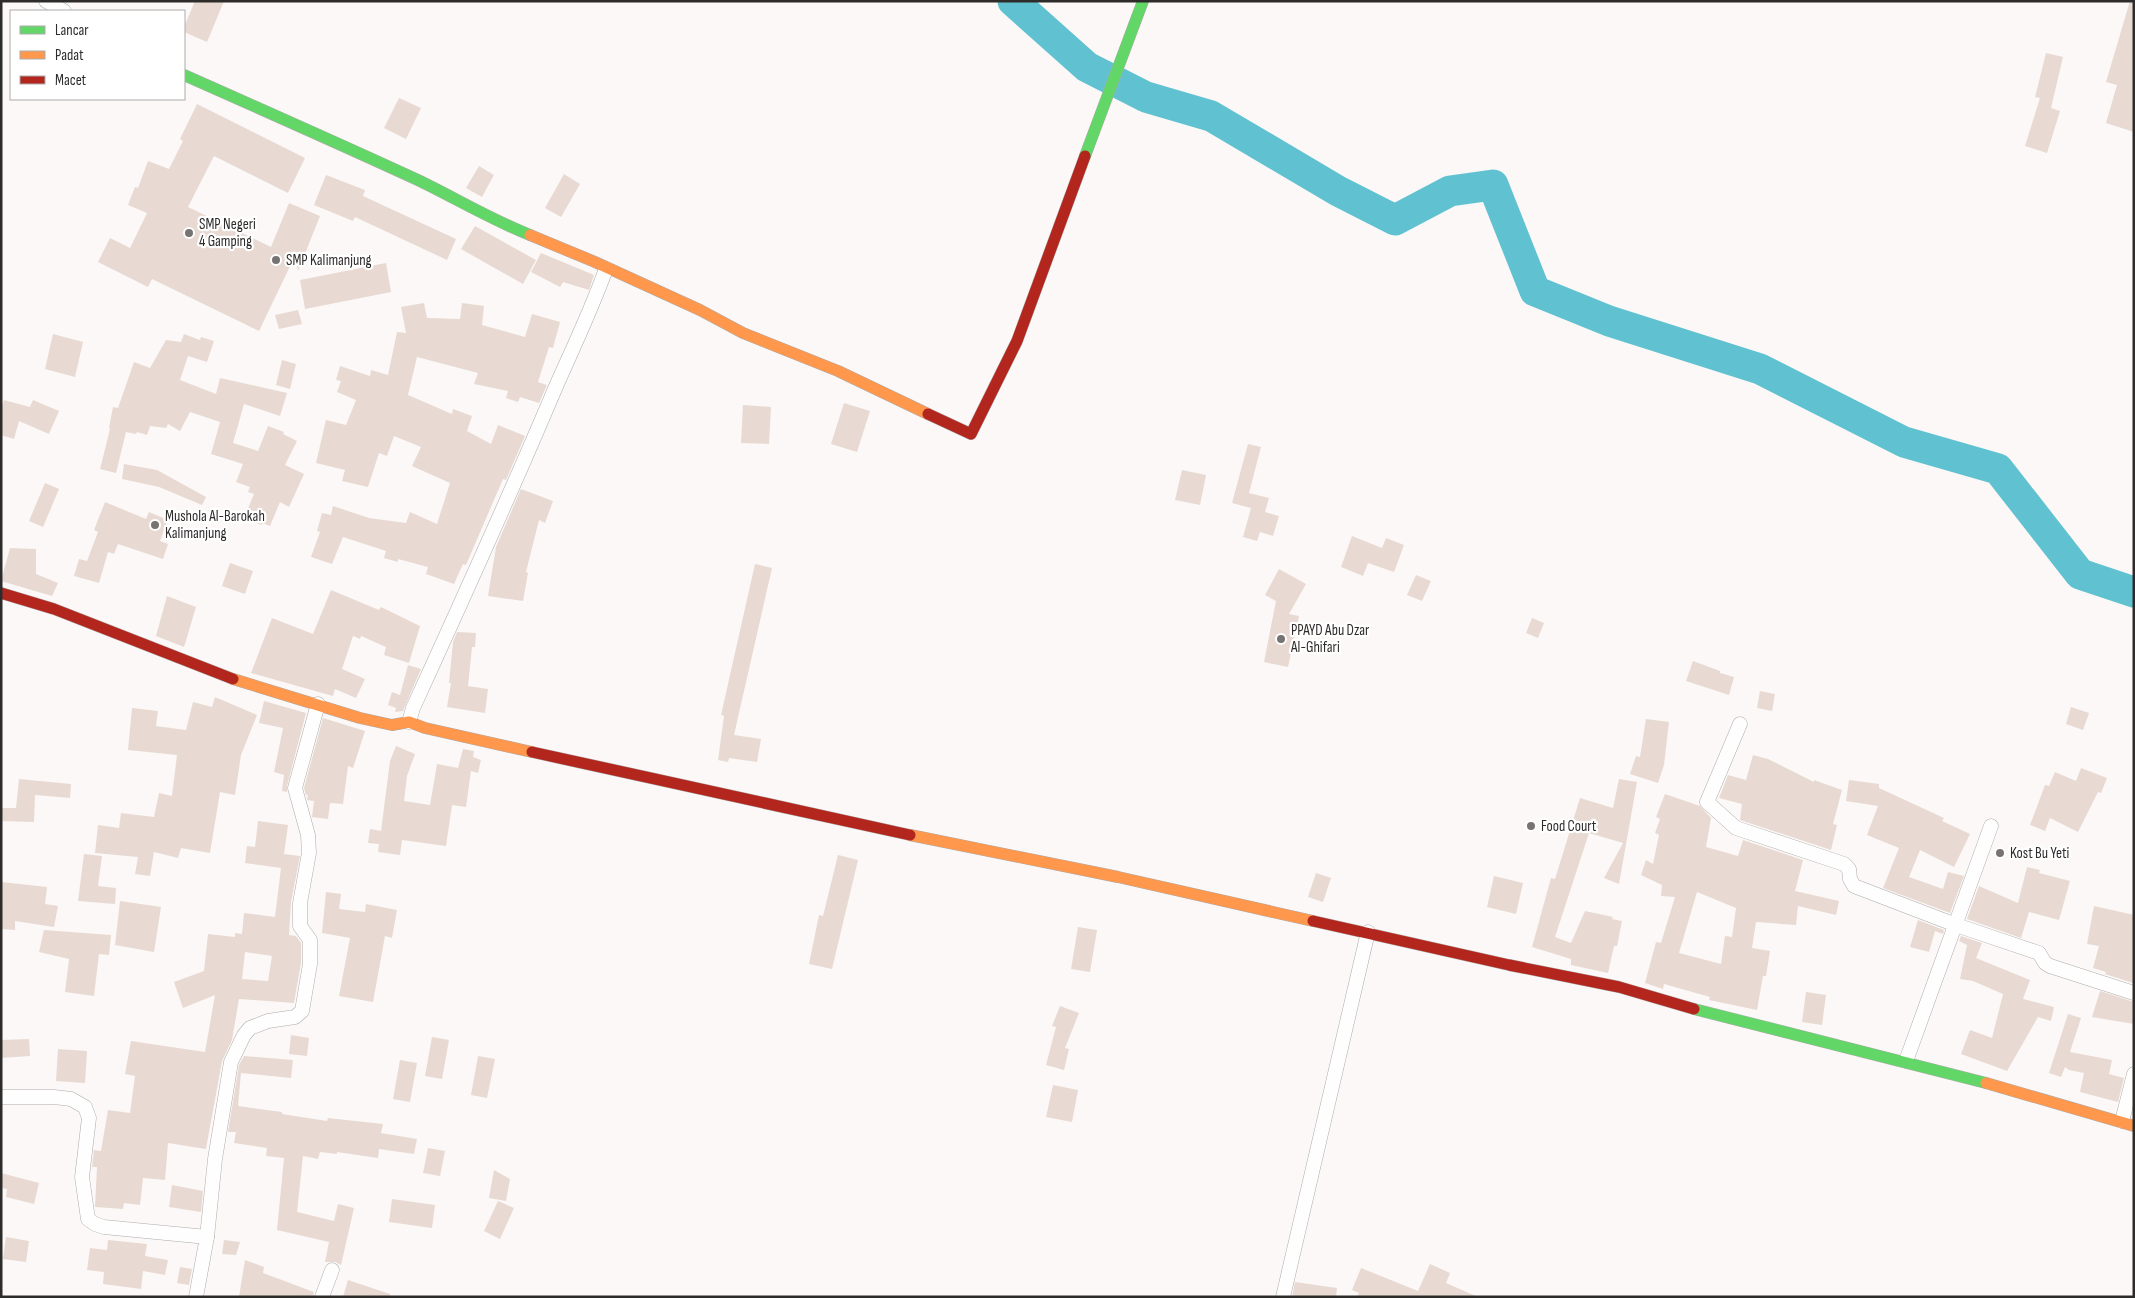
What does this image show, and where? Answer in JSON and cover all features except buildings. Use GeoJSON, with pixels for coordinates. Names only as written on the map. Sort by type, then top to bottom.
{"type":"FeatureCollection","features":[{"type":"Feature","properties":{"kind":"street"},"geometry":{"type":"LineString","coordinates":[[46,1],[62,10]]}},
{"type":"Feature","properties":{"kind":"street"},"geometry":{"type":"LineString","coordinates":[[185,75],[432,187],[495,221],[594,262],[700,310],[743,333],[838,371],[971,434],[1017,341],[1143,1]]}},
{"type":"Feature","properties":{"kind":"street"},"geometry":{"type":"LineString","coordinates":[[409,722],[413,708],[506,504],[568,358],[590,312],[606,269]]}},
{"type":"Feature","properties":{"kind":"street"},"geometry":{"type":"LineString","coordinates":[[1,593],[54,609],[238,681],[378,723],[392,725],[409,722],[425,728],[853,823],[1118,877],[1509,965],[1619,987],[1722,1016],[1906,1061],[2128,1123],[2134,1074]]}},
{"type":"Feature","properties":{"kind":"street"},"geometry":{"type":"LineString","coordinates":[[196,1297],[208,1237],[216,1159],[231,1062],[244,1034],[250,1028],[258,1023],[295,1017],[302,1011],[310,964],[310,940],[300,926],[300,903],[308,853],[308,835],[295,788],[318,704]]}},
{"type":"Feature","properties":{"kind":"street"},"geometry":{"type":"LineString","coordinates":[[1739,727],[1707,800],[1709,805],[1736,828],[1844,864],[1849,869],[1850,878],[1854,886],[2039,953],[2045,963],[2050,966],[2134,993]]}},
{"type":"Feature","properties":{"kind":"street"},"geometry":{"type":"LineString","coordinates":[[1906,1061],[1991,826]]}},
{"type":"Feature","properties":{"kind":"street"},"geometry":{"type":"LineString","coordinates":[[1283,1297],[1368,932]]}},
{"type":"Feature","properties":{"kind":"street"},"geometry":{"type":"LineString","coordinates":[[1,1097],[54,1096],[71,1099],[85,1107],[89,1118],[82,1177],[88,1219],[95,1224],[208,1237]]}},
{"type":"Feature","properties":{"kind":"street"},"geometry":{"type":"LineString","coordinates":[[322,1297],[332,1270]]}},
{"type":"Feature","properties":{"kind":"waterway"},"geometry":{"type":"LineString","coordinates":[[1013,1],[1087,67],[1146,97],[1211,116],[1338,191],[1395,220],[1450,191],[1493,185],[1535,291],[1609,321],[1760,369],[1904,442],[1998,469],[2080,574],[2134,592]]}},
{"type":"Feature","properties":{"kind":"traffic: fast"},"geometry":{"type":"LineString","coordinates":[[1085,156],[1143,1]]}},
{"type":"Feature","properties":{"kind":"traffic: fast"},"geometry":{"type":"LineString","coordinates":[[185,75],[420,181],[530,235]]}},
{"type":"Feature","properties":{"kind":"traffic: fast"},"geometry":{"type":"LineString","coordinates":[[1694,1009],[1986,1083]]}},
{"type":"Feature","properties":{"kind":"traffic: slow"},"geometry":{"type":"LineString","coordinates":[[530,235],[595,262],[700,310],[743,333],[838,371],[928,414]]}},
{"type":"Feature","properties":{"kind":"traffic: slow"},"geometry":{"type":"LineString","coordinates":[[233,679],[360,718],[392,725],[409,722],[425,728],[532,752]]}},
{"type":"Feature","properties":{"kind":"traffic: slow"},"geometry":{"type":"LineString","coordinates":[[910,835],[1118,877],[1313,921]]}},
{"type":"Feature","properties":{"kind":"traffic: slow"},"geometry":{"type":"LineString","coordinates":[[1986,1083],[2134,1126]]}},
{"type":"Feature","properties":{"kind":"traffic: jam"},"geometry":{"type":"LineString","coordinates":[[928,414],[971,434],[1017,341],[1085,156]]}},
{"type":"Feature","properties":{"kind":"traffic: jam"},"geometry":{"type":"LineString","coordinates":[[1,593],[54,609],[233,679]]}},
{"type":"Feature","properties":{"kind":"traffic: jam"},"geometry":{"type":"LineString","coordinates":[[532,752],[910,835]]}},
{"type":"Feature","properties":{"kind":"traffic: jam"},"geometry":{"type":"LineString","coordinates":[[1313,921],[1509,965],[1619,987],[1694,1009]]}},
{"type":"Feature","properties":{"kind":"place","name":"SMP Negeri 4 Gamping"},"geometry":{"type":"Point","coordinates":[189,233]}},
{"type":"Feature","properties":{"kind":"place","name":"SMP Kalimanjung"},"geometry":{"type":"Point","coordinates":[276,260]}},
{"type":"Feature","properties":{"kind":"place","name":"Mushola Al-Barokah Kalimanjung"},"geometry":{"type":"Point","coordinates":[155,525]}},
{"type":"Feature","properties":{"kind":"place","name":"PPAYD Abu Dzar Al-Ghifari"},"geometry":{"type":"Point","coordinates":[1281,639]}},
{"type":"Feature","properties":{"kind":"place","name":"Food Court"},"geometry":{"type":"Point","coordinates":[1531,826]}},
{"type":"Feature","properties":{"kind":"place","name":"Kost Bu Yeti"},"geometry":{"type":"Point","coordinates":[2000,853]}}]}
